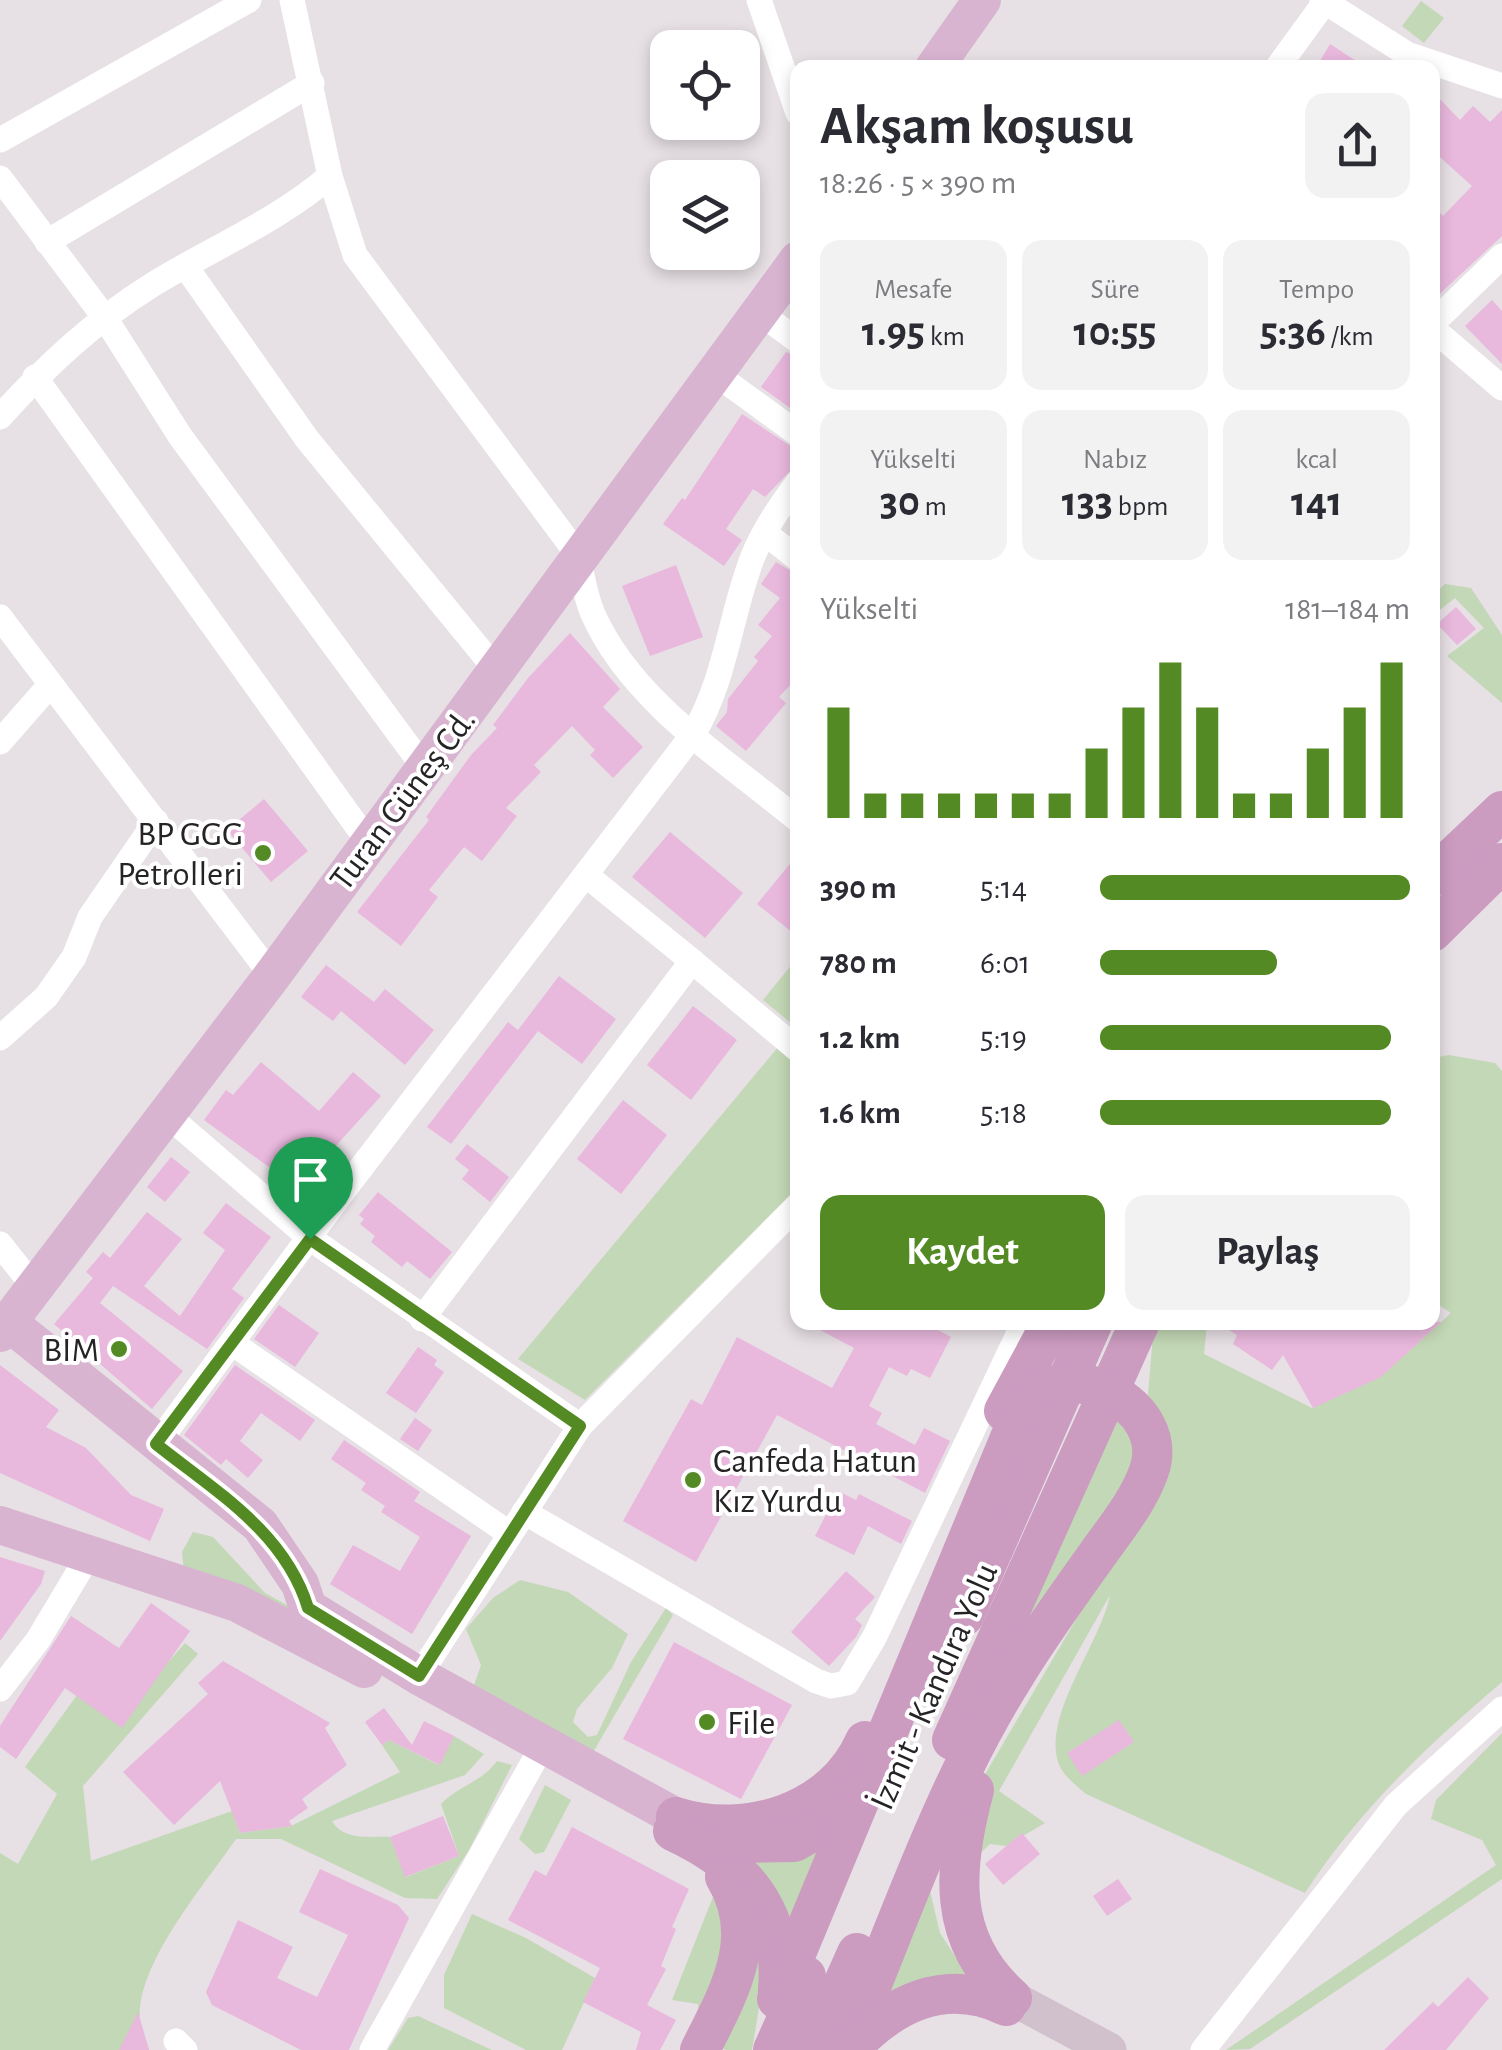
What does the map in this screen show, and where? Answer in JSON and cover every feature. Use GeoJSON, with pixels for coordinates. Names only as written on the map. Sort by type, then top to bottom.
{"type":"FeatureCollection","features":[{"type":"Feature","properties":{"kind":"highway"},"geometry":{"type":"LineString","coordinates":[[1440,869],[1502,811]]}},
{"type":"Feature","properties":{"kind":"highway"},"geometry":{"type":"LineString","coordinates":[[1440,924],[1502,863]]}},
{"type":"Feature","properties":{"kind":"highway"},"geometry":{"type":"LineString","coordinates":[[673,1823],[717,1827],[788,1814],[838,1781],[858,1758],[986,1451],[1019,1378],[1047,1330]]}},
{"type":"Feature","properties":{"kind":"highway","name":"İzmit - Kandıra Yolu"},"geometry":{"type":"LineString","coordinates":[[773,2050],[1090,1330]]}},
{"type":"Feature","properties":{"kind":"highway","name":"İzmit - Kandıra Yolu"},"geometry":{"type":"LineString","coordinates":[[814,2050],[1136,1330]]}},
{"type":"Feature","properties":{"kind":"highway"},"geometry":{"type":"LineString","coordinates":[[1009,2002],[979,1964],[964,1928],[960,1869],[968,1812],[976,1783],[1016,1697],[1136,1517],[1157,1474],[1160,1446],[1144,1395],[1149,1330]]}},
{"type":"Feature","properties":{"kind":"highway"},"geometry":{"type":"LineString","coordinates":[[777,1999],[1024,1402],[1036,1389],[1058,1381],[1114,1394],[1130,1405],[1152,1444],[1150,1469],[1131,1506],[1014,1675],[939,1825],[847,2050]]}},
{"type":"Feature","properties":{"kind":"highway"},"geometry":{"type":"LineString","coordinates":[[673,1823],[723,1840],[767,1845],[794,1842],[855,1808]]}},
{"type":"Feature","properties":{"kind":"highway"},"geometry":{"type":"LineString","coordinates":[[673,1823],[729,1861],[757,1894],[780,1964],[773,2050]]}},
{"type":"Feature","properties":{"kind":"highway"},"geometry":{"type":"LineString","coordinates":[[673,1823],[728,1881],[741,1913],[737,1976],[700,2050]]}},
{"type":"Feature","properties":{"kind":"highway"},"geometry":{"type":"LineString","coordinates":[[939,1825],[937,1890],[944,1920],[974,1970],[1009,2002]]}},
{"type":"Feature","properties":{"kind":"highway"},"geometry":{"type":"LineString","coordinates":[[847,2050],[886,2018],[941,1994],[980,1994],[1009,2002]]}},
{"type":"Feature","properties":{"kind":"highway"},"geometry":{"type":"LineString","coordinates":[[888,2050],[923,2014],[950,2004],[1009,2002]]}},
{"type":"Feature","properties":{"kind":"main road"},"geometry":{"type":"LineString","coordinates":[[940,60],[982,0]]}},
{"type":"Feature","properties":{"kind":"main road","name":"Turan Güneş Cd."},"geometry":{"type":"LineString","coordinates":[[4,1327],[272,976],[790,271]]}},
{"type":"Feature","properties":{"kind":"main road"},"geometry":{"type":"LineString","coordinates":[[4,1327],[260,1525],[300,1584],[308,1608],[673,1823]]}},
{"type":"Feature","properties":{"kind":"main road"},"geometry":{"type":"LineString","coordinates":[[0,1525],[236,1603],[535,1759],[673,1823]]}},
{"type":"Feature","properties":{"kind":"main road"},"geometry":{"type":"LineString","coordinates":[[1009,2002],[1086,2050]]}},
{"type":"Feature","properties":{"kind":"main road"},"geometry":{"type":"LineString","coordinates":[[1009,2002],[1109,2050]]}},
{"type":"Feature","properties":{"kind":"street"},"geometry":{"type":"LineString","coordinates":[[0,140],[249,0]]}},
{"type":"Feature","properties":{"kind":"street"},"geometry":{"type":"LineString","coordinates":[[292,0],[330,176],[355,255],[578,555],[591,611],[603,634],[647,691],[790,813]]}},
{"type":"Feature","properties":{"kind":"street"},"geometry":{"type":"LineString","coordinates":[[759,0],[790,89]]}},
{"type":"Feature","properties":{"kind":"street"},"geometry":{"type":"LineString","coordinates":[[1282,60],[1323,1],[1407,54],[1425,60]]}},
{"type":"Feature","properties":{"kind":"street"},"geometry":{"type":"LineString","coordinates":[[1440,65],[1502,86]]}},
{"type":"Feature","properties":{"kind":"street"},"geometry":{"type":"LineString","coordinates":[[47,242],[312,83]]}},
{"type":"Feature","properties":{"kind":"street"},"geometry":{"type":"LineString","coordinates":[[0,417],[35,378],[104,318],[294,207],[330,176]]}},
{"type":"Feature","properties":{"kind":"street"},"geometry":{"type":"LineString","coordinates":[[2,185],[104,318],[180,436],[426,769]]}},
{"type":"Feature","properties":{"kind":"street"},"geometry":{"type":"LineString","coordinates":[[1440,318],[1502,256]]}},
{"type":"Feature","properties":{"kind":"street"},"geometry":{"type":"LineString","coordinates":[[186,267],[307,439],[498,672]]}},
{"type":"Feature","properties":{"kind":"street"},"geometry":{"type":"LineString","coordinates":[[760,314],[790,335]]}},
{"type":"Feature","properties":{"kind":"street"},"geometry":{"type":"LineString","coordinates":[[1440,333],[1502,388]]}},
{"type":"Feature","properties":{"kind":"street"},"geometry":{"type":"LineString","coordinates":[[716,375],[790,428]]}},
{"type":"Feature","properties":{"kind":"street"},"geometry":{"type":"LineString","coordinates":[[35,378],[369,843]]}},
{"type":"Feature","properties":{"kind":"street"},"geometry":{"type":"LineString","coordinates":[[156,1444],[694,733],[719,684],[748,568],[790,494]]}},
{"type":"Feature","properties":{"kind":"street"},"geometry":{"type":"LineString","coordinates":[[765,533],[790,553]]}},
{"type":"Feature","properties":{"kind":"street"},"geometry":{"type":"LineString","coordinates":[[0,618],[272,976]]}},
{"type":"Feature","properties":{"kind":"street"},"geometry":{"type":"LineString","coordinates":[[0,742],[50,685]]}},
{"type":"Feature","properties":{"kind":"street"},"geometry":{"type":"LineString","coordinates":[[0,1038],[46,997],[74,957],[90,917],[156,821]]}},
{"type":"Feature","properties":{"kind":"street"},"geometry":{"type":"LineString","coordinates":[[586,875],[790,1043]]}},
{"type":"Feature","properties":{"kind":"street"},"geometry":{"type":"LineString","coordinates":[[422,1319],[692,961]]}},
{"type":"Feature","properties":{"kind":"street"},"geometry":{"type":"LineString","coordinates":[[166,1114],[310,1239],[580,1426]]}},
{"type":"Feature","properties":{"kind":"street"},"geometry":{"type":"LineString","coordinates":[[419,1676],[580,1426],[790,1213]]}},
{"type":"Feature","properties":{"kind":"street"},"geometry":{"type":"LineString","coordinates":[[0,1244],[34,1287]]}},
{"type":"Feature","properties":{"kind":"street"},"geometry":{"type":"LineString","coordinates":[[232,1343],[517,1523],[831,1686],[847,1683],[874,1638],[1020,1330]]}},
{"type":"Feature","properties":{"kind":"street"},"geometry":{"type":"LineString","coordinates":[[0,1689],[38,1640],[90,1553]]}},
{"type":"Feature","properties":{"kind":"street"},"geometry":{"type":"LineString","coordinates":[[1203,2050],[1396,1805],[1502,1709]]}},
{"type":"Feature","properties":{"kind":"street"},"geometry":{"type":"LineString","coordinates":[[372,2050],[535,1759]]}},
{"type":"Feature","properties":{"kind":"green space"},"geometry":{"type":"Polygon","coordinates":[[[1421,1],[1444,18],[1424,43],[1402,26],[1421,1]]]}},
{"type":"Feature","properties":{"kind":"green space"},"geometry":{"type":"Polygon","coordinates":[[[1445,584],[1471,588],[1502,635],[1502,703],[1447,656],[1484,628],[1455,598],[1440,610],[1440,589],[1445,584]]]}},
{"type":"Feature","properties":{"kind":"green space"},"geometry":{"type":"Polygon","coordinates":[[[790,967],[790,1022],[763,1000],[790,967]]]}},
{"type":"Feature","properties":{"kind":"green space"},"geometry":{"type":"Polygon","coordinates":[[[779,1046],[790,1055],[790,1195],[585,1400],[518,1359],[779,1046]]]}},
{"type":"Feature","properties":{"kind":"green space"},"geometry":{"type":"Polygon","coordinates":[[[1440,1057],[1495,1063],[1502,1071],[1502,1682],[1396,1780],[1348,1834],[1305,1893],[1086,1794],[1061,1769],[1056,1739],[1059,1719],[1110,1595],[999,1791],[1045,1823],[1006,1846],[990,1844],[968,1865],[980,1783],[1108,1565],[1152,1413],[1148,1394],[1153,1330],[1206,1330],[1204,1354],[1312,1408],[1382,1375],[1432,1330],[1440,1330],[1440,1323],[1451,1313],[1440,1306],[1440,1057]]]}},
{"type":"Feature","properties":{"kind":"green space"},"geometry":{"type":"Polygon","coordinates":[[[1111,1400],[1143,1451],[1000,1691],[1111,1400]]]}},
{"type":"Feature","properties":{"kind":"green space"},"geometry":{"type":"Polygon","coordinates":[[[193,1532],[213,1537],[265,1593],[674,1819],[839,1830],[788,1958],[721,1848],[184,1572],[182,1552],[193,1532]]]}},
{"type":"Feature","properties":{"kind":"green space"},"geometry":{"type":"Polygon","coordinates":[[[520,1580],[568,1592],[628,1634],[612,1668],[577,1709],[573,1722],[588,1737],[597,1735],[631,1662],[666,1608],[673,1615],[592,1754],[473,1688],[481,1665],[466,1629],[493,1598],[520,1580]]]}},
{"type":"Feature","properties":{"kind":"green space"},"geometry":{"type":"Polygon","coordinates":[[[185,1643],[198,1654],[83,1786],[91,1861],[232,1811],[240,1833],[291,1826],[400,1772],[382,1745],[389,1740],[439,1765],[454,1736],[484,1754],[465,1775],[332,1821],[350,1835],[390,1837],[406,1877],[459,1856],[441,1804],[497,1761],[512,1765],[469,1850],[437,1899],[405,1898],[281,1839],[236,1839],[175,1925],[149,1975],[141,1998],[140,2020],[149,2050],[0,2050],[0,1853],[18,1864],[57,1794],[25,1767],[93,1673],[131,1704],[185,1643]]]}},
{"type":"Feature","properties":{"kind":"green space"},"geometry":{"type":"Polygon","coordinates":[[[1502,1733],[1502,1879],[1250,2049],[1226,2050],[1496,1865],[1482,1840],[1431,1819],[1436,1800],[1502,1733]]]}},
{"type":"Feature","properties":{"kind":"green space"},"geometry":{"type":"Polygon","coordinates":[[[545,1785],[571,1800],[544,1852],[535,1854],[519,1839],[545,1785]]]}},
{"type":"Feature","properties":{"kind":"green space"},"geometry":{"type":"Polygon","coordinates":[[[928,1883],[940,1933],[973,1984],[878,2006],[928,1883]]]}},
{"type":"Feature","properties":{"kind":"green space"},"geometry":{"type":"Polygon","coordinates":[[[715,1892],[765,1971],[752,2050],[726,2050],[701,2039],[698,2004],[672,2000],[715,1892]]]}},
{"type":"Feature","properties":{"kind":"green space"},"geometry":{"type":"Polygon","coordinates":[[[472,1914],[526,1938],[595,1978],[562,2050],[526,2050],[444,2008],[444,1975],[472,1914]]]}},
{"type":"Feature","properties":{"kind":"green space"},"geometry":{"type":"Polygon","coordinates":[[[418,2016],[492,2050],[388,2050],[408,2018],[418,2016]]]}},
{"type":"Feature","properties":{"kind":"building"},"geometry":{"type":"Polygon","coordinates":[[[1330,44],[1355,60],[1321,60],[1330,44]]]}},
{"type":"Feature","properties":{"kind":"building"},"geometry":{"type":"Polygon","coordinates":[[[1440,99],[1460,120],[1473,106],[1490,122],[1502,110],[1502,236],[1440,294],[1440,213],[1443,216],[1472,186],[1440,157],[1440,99]]]}},
{"type":"Feature","properties":{"kind":"building"},"geometry":{"type":"Polygon","coordinates":[[[1492,300],[1502,311],[1502,364],[1465,326],[1492,300]]]}},
{"type":"Feature","properties":{"kind":"building"},"geometry":{"type":"Polygon","coordinates":[[[786,352],[790,354],[790,408],[761,387],[786,352]]]}},
{"type":"Feature","properties":{"kind":"building"},"geometry":{"type":"Polygon","coordinates":[[[742,414],[790,446],[790,471],[765,497],[753,489],[726,529],[742,540],[724,566],[663,524],[682,498],[685,500],[742,414]]]}},
{"type":"Feature","properties":{"kind":"building"},"geometry":{"type":"Polygon","coordinates":[[[776,562],[790,570],[790,685],[779,697],[786,703],[746,751],[716,726],[727,712],[728,699],[758,661],[754,657],[772,636],[758,625],[780,598],[761,584],[776,562]]]}},
{"type":"Feature","properties":{"kind":"building"},"geometry":{"type":"Polygon","coordinates":[[[676,565],[703,637],[650,656],[622,586],[676,565]]]}},
{"type":"Feature","properties":{"kind":"building"},"geometry":{"type":"Polygon","coordinates":[[[1456,607],[1476,629],[1457,645],[1440,627],[1440,621],[1456,607]]]}},
{"type":"Feature","properties":{"kind":"building"},"geometry":{"type":"Polygon","coordinates":[[[570,633],[620,689],[603,707],[643,747],[613,778],[590,755],[595,750],[572,726],[534,765],[541,772],[506,808],[517,816],[482,861],[464,847],[429,890],[438,897],[401,946],[357,912],[429,820],[426,817],[471,755],[497,728],[493,725],[528,678],[570,633]]]}},
{"type":"Feature","properties":{"kind":"building"},"geometry":{"type":"Polygon","coordinates":[[[264,799],[308,851],[271,882],[227,830],[264,799]]]}},
{"type":"Feature","properties":{"kind":"building"},"geometry":{"type":"Polygon","coordinates":[[[670,832],[743,893],[705,938],[632,877],[670,832]]]}},
{"type":"Feature","properties":{"kind":"building"},"geometry":{"type":"Polygon","coordinates":[[[790,864],[790,931],[757,904],[790,864]]]}},
{"type":"Feature","properties":{"kind":"building"},"geometry":{"type":"Polygon","coordinates":[[[326,965],[374,1002],[385,989],[434,1030],[405,1065],[341,1011],[333,1021],[301,997],[326,965]]]}},
{"type":"Feature","properties":{"kind":"building"},"geometry":{"type":"Polygon","coordinates":[[[559,976],[616,1019],[582,1064],[538,1031],[451,1144],[427,1127],[508,1022],[518,1030],[559,976]]]}},
{"type":"Feature","properties":{"kind":"building"},"geometry":{"type":"Polygon","coordinates":[[[693,1006],[737,1040],[691,1100],[647,1065],[693,1006]]]}},
{"type":"Feature","properties":{"kind":"building"},"geometry":{"type":"Polygon","coordinates":[[[261,1062],[319,1111],[353,1072],[381,1096],[323,1160],[308,1147],[284,1178],[204,1120],[226,1090],[233,1095],[261,1062]]]}},
{"type":"Feature","properties":{"kind":"building"},"geometry":{"type":"Polygon","coordinates":[[[623,1100],[667,1135],[621,1194],[577,1159],[623,1100]]]}},
{"type":"Feature","properties":{"kind":"building"},"geometry":{"type":"Polygon","coordinates":[[[467,1144],[509,1177],[490,1202],[462,1179],[469,1170],[455,1159],[467,1144]]]}},
{"type":"Feature","properties":{"kind":"building"},"geometry":{"type":"Polygon","coordinates":[[[171,1157],[190,1172],[165,1202],[147,1187],[171,1157]]]}},
{"type":"Feature","properties":{"kind":"building"},"geometry":{"type":"Polygon","coordinates":[[[378,1192],[452,1252],[430,1279],[407,1261],[402,1267],[371,1242],[375,1236],[360,1224],[364,1219],[359,1215],[378,1192]]]}},
{"type":"Feature","properties":{"kind":"building"},"geometry":{"type":"Polygon","coordinates":[[[226,1203],[271,1237],[232,1289],[244,1298],[207,1349],[113,1286],[100,1303],[183,1371],[152,1409],[54,1324],[93,1278],[86,1272],[103,1252],[110,1258],[147,1212],[182,1239],[144,1286],[180,1316],[225,1250],[203,1233],[226,1203]]]}},
{"type":"Feature","properties":{"kind":"building"},"geometry":{"type":"Polygon","coordinates":[[[279,1305],[319,1333],[295,1367],[254,1339],[279,1305]]]}},
{"type":"Feature","properties":{"kind":"building"},"geometry":{"type":"Polygon","coordinates":[[[820,1330],[938,1330],[951,1337],[930,1378],[911,1369],[907,1376],[889,1367],[869,1406],[882,1413],[876,1424],[915,1445],[924,1428],[950,1441],[925,1493],[777,1415],[696,1562],[623,1521],[691,1399],[702,1405],[737,1337],[832,1388],[854,1348],[820,1330]]]}},
{"type":"Feature","properties":{"kind":"building"},"geometry":{"type":"Polygon","coordinates":[[[1229,1330],[1432,1330],[1381,1377],[1313,1408],[1283,1355],[1272,1370],[1233,1344],[1237,1335],[1229,1330]]]}},
{"type":"Feature","properties":{"kind":"building"},"geometry":{"type":"Polygon","coordinates":[[[418,1347],[437,1360],[434,1365],[444,1372],[416,1413],[386,1393],[418,1347]]]}},
{"type":"Feature","properties":{"kind":"building"},"geometry":{"type":"Polygon","coordinates":[[[0,1365],[59,1410],[46,1427],[86,1448],[131,1495],[164,1509],[150,1541],[0,1473],[0,1365]]]}},
{"type":"Feature","properties":{"kind":"building"},"geometry":{"type":"Polygon","coordinates":[[[235,1365],[315,1420],[300,1441],[261,1413],[240,1441],[263,1460],[248,1478],[226,1459],[221,1465],[184,1435],[235,1365]]]}},
{"type":"Feature","properties":{"kind":"building"},"geometry":{"type":"Polygon","coordinates":[[[415,1418],[432,1430],[418,1451],[400,1439],[415,1418]]]}},
{"type":"Feature","properties":{"kind":"building"},"geometry":{"type":"Polygon","coordinates":[[[344,1440],[420,1492],[414,1501],[471,1536],[412,1634],[330,1584],[353,1545],[400,1571],[420,1537],[381,1512],[385,1506],[361,1490],[366,1483],[331,1459],[344,1440]]]}},
{"type":"Feature","properties":{"kind":"building"},"geometry":{"type":"Polygon","coordinates":[[[838,1491],[856,1500],[859,1494],[912,1521],[901,1544],[868,1526],[854,1555],[815,1536],[838,1491]]]}},
{"type":"Feature","properties":{"kind":"building"},"geometry":{"type":"Polygon","coordinates":[[[0,1557],[45,1571],[41,1584],[0,1641],[0,1557]]]}},
{"type":"Feature","properties":{"kind":"building"},"geometry":{"type":"Polygon","coordinates":[[[846,1571],[875,1597],[855,1619],[862,1625],[856,1637],[829,1666],[791,1632],[846,1571]]]}},
{"type":"Feature","properties":{"kind":"building"},"geometry":{"type":"Polygon","coordinates":[[[151,1603],[190,1631],[122,1728],[65,1688],[16,1759],[0,1747],[0,1726],[71,1616],[119,1648],[151,1603]]]}},
{"type":"Feature","properties":{"kind":"building","name":"File"},"geometry":{"type":"Polygon","coordinates":[[[674,1642],[792,1705],[741,1799],[623,1739],[674,1642]]]}},
{"type":"Feature","properties":{"kind":"building"},"geometry":{"type":"Polygon","coordinates":[[[223,1661],[330,1723],[325,1728],[347,1765],[302,1799],[308,1808],[289,1821],[292,1826],[240,1833],[220,1781],[174,1825],[123,1772],[208,1694],[198,1683],[223,1661]]]}},
{"type":"Feature","properties":{"kind":"building"},"geometry":{"type":"Polygon","coordinates":[[[384,1708],[412,1745],[424,1721],[454,1736],[440,1765],[389,1740],[382,1745],[365,1722],[384,1708]]]}},
{"type":"Feature","properties":{"kind":"building"},"geometry":{"type":"Polygon","coordinates":[[[1119,1720],[1134,1742],[1082,1776],[1067,1753],[1119,1720]]]}},
{"type":"Feature","properties":{"kind":"building"},"geometry":{"type":"Polygon","coordinates":[[[443,1816],[459,1856],[405,1877],[390,1837],[443,1816]]]}},
{"type":"Feature","properties":{"kind":"building"},"geometry":{"type":"Polygon","coordinates":[[[572,1827],[689,1889],[672,1927],[676,1929],[661,1966],[666,1969],[647,2005],[676,2020],[660,2050],[636,2050],[641,2032],[583,2002],[600,1968],[508,1920],[535,1870],[546,1876],[572,1827]]]}},
{"type":"Feature","properties":{"kind":"building"},"geometry":{"type":"Polygon","coordinates":[[[1022,1833],[1040,1854],[1003,1885],[985,1864],[1022,1833]]]}},
{"type":"Feature","properties":{"kind":"building"},"geometry":{"type":"Polygon","coordinates":[[[320,1869],[398,1905],[409,1918],[349,2050],[301,2050],[212,2005],[206,1992],[238,1920],[293,1947],[277,1978],[317,1997],[348,1935],[299,1912],[320,1869]]]}},
{"type":"Feature","properties":{"kind":"building"},"geometry":{"type":"Polygon","coordinates":[[[1118,1879],[1132,1899],[1107,1916],[1093,1896],[1118,1879]]]}},
{"type":"Feature","properties":{"kind":"building"},"geometry":{"type":"Polygon","coordinates":[[[1468,1977],[1489,1998],[1446,2050],[1384,2050],[1433,2002],[1438,2007],[1468,1977]]]}},
{"type":"Feature","properties":{"kind":"building"},"geometry":{"type":"Polygon","coordinates":[[[138,2012],[149,2050],[119,2050],[138,2012]]]}},
{"type":"Feature","properties":{"kind":"place","name":"BP GGG Petrolleri"},"geometry":{"type":"Point","coordinates":[263,853]}},
{"type":"Feature","properties":{"kind":"place","name":"BİM"},"geometry":{"type":"Point","coordinates":[119,1349]}},
{"type":"Feature","properties":{"kind":"place","name":"Canfeda Hatun Kız Yurdu"},"geometry":{"type":"Point","coordinates":[693,1480]}},
{"type":"Feature","properties":{"kind":"place","name":"File"},"geometry":{"type":"Point","coordinates":[707,1722]}},
{"type":"Feature","properties":{"kind":"route"},"geometry":{"type":"LineString","coordinates":[[310,1239],[580,1426],[419,1676],[308,1608],[300,1584],[260,1525],[156,1444],[310,1239]]}}]}
